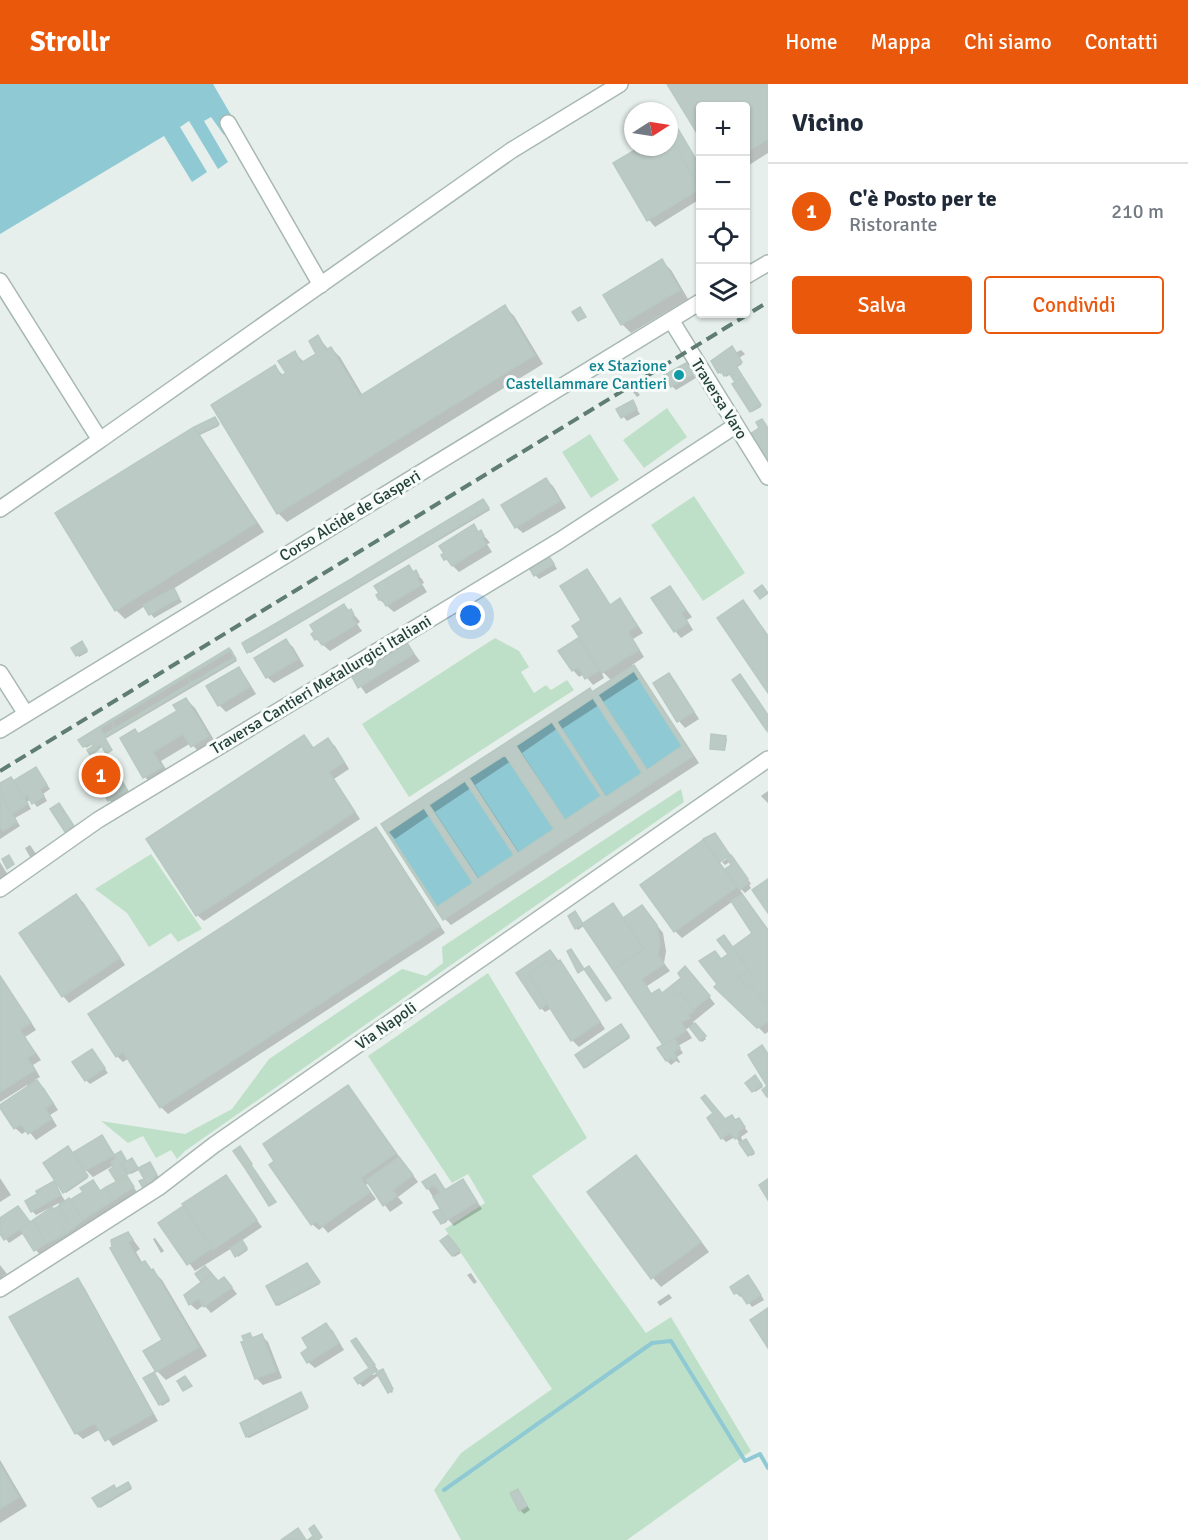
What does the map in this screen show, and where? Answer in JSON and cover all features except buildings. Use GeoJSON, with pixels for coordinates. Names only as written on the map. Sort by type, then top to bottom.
{"type":"FeatureCollection","features":[{"type":"Feature","properties":{"kind":"street"},"geometry":{"type":"LineString","coordinates":[[0,509],[512,150],[620,84]]}},
{"type":"Feature","properties":{"kind":"street"},"geometry":{"type":"LineString","coordinates":[[228,123],[321,285]]}},
{"type":"Feature","properties":{"kind":"street"},"geometry":{"type":"LineString","coordinates":[[750,274],[768,263]]}},
{"type":"Feature","properties":{"kind":"street"},"geometry":{"type":"LineString","coordinates":[[0,281],[100,440]]}},
{"type":"Feature","properties":{"kind":"street","name":"Corso Alcide de Gasperi"},"geometry":{"type":"LineString","coordinates":[[2,723],[26,714],[696,304]]}},
{"type":"Feature","properties":{"kind":"street","name":"Traversa Varo"},"geometry":{"type":"LineString","coordinates":[[671,320],[768,477]]}},
{"type":"Feature","properties":{"kind":"street","name":"Traversa Cantieri Metallurgici Italiani"},"geometry":{"type":"LineString","coordinates":[[0,889],[98,820],[559,542],[735,426]]}},
{"type":"Feature","properties":{"kind":"street"},"geometry":{"type":"LineString","coordinates":[[0,673],[26,714]]}},
{"type":"Feature","properties":{"kind":"street","name":"Via Napoli"},"geometry":{"type":"LineString","coordinates":[[0,1288],[158,1188],[214,1145],[768,759]]}},
{"type":"Feature","properties":{"kind":"green space"},"geometry":{"type":"Polygon","coordinates":[[[667,408],[687,437],[644,468],[623,440],[667,408]]]}},
{"type":"Feature","properties":{"kind":"green space"},"geometry":{"type":"Polygon","coordinates":[[[590,434],[619,480],[591,498],[562,452],[590,434]]]}},
{"type":"Feature","properties":{"kind":"green space"},"geometry":{"type":"Polygon","coordinates":[[[694,496],[745,573],[703,601],[651,525],[694,496]]]}},
{"type":"Feature","properties":{"kind":"green space"},"geometry":{"type":"Polygon","coordinates":[[[495,638],[519,651],[529,667],[521,672],[534,693],[546,685],[551,690],[567,680],[574,690],[409,797],[362,724],[495,638]]]}},
{"type":"Feature","properties":{"kind":"green space"},"geometry":{"type":"Polygon","coordinates":[[[681,789],[684,802],[185,1151],[177,1159],[171,1150],[156,1158],[143,1136],[128,1143],[101,1121],[185,1134],[232,1109],[269,1059],[402,969],[426,976],[443,963],[442,947],[681,789]]]}},
{"type":"Feature","properties":{"kind":"green space"},"geometry":{"type":"Polygon","coordinates":[[[151,854],[202,929],[178,942],[171,933],[149,947],[127,913],[95,889],[151,854]]]}},
{"type":"Feature","properties":{"kind":"green space"},"geometry":{"type":"Polygon","coordinates":[[[488,973],[587,1138],[532,1176],[646,1333],[671,1317],[751,1451],[627,1540],[461,1540],[434,1490],[461,1453],[552,1389],[445,1229],[485,1203],[468,1174],[452,1183],[368,1056],[488,973]]]}},
{"type":"Feature","properties":{"kind":"water"},"geometry":{"type":"Polygon","coordinates":[[[0,84],[213,84],[238,127],[224,135],[211,117],[204,121],[228,162],[218,169],[189,121],[180,127],[207,172],[192,182],[164,136],[0,234],[0,84]]]}},
{"type":"Feature","properties":{"kind":"water"},"geometry":{"type":"Polygon","coordinates":[[[634,671],[682,746],[647,770],[598,695],[634,671]]]}},
{"type":"Feature","properties":{"kind":"water"},"geometry":{"type":"Polygon","coordinates":[[[593,698],[642,773],[606,797],[557,722],[593,698]]]}},
{"type":"Feature","properties":{"kind":"water"},"geometry":{"type":"Polygon","coordinates":[[[552,722],[601,796],[565,820],[516,746],[552,722]]]}},
{"type":"Feature","properties":{"kind":"water"},"geometry":{"type":"Polygon","coordinates":[[[505,755],[554,829],[518,853],[469,778],[505,755]]]}},
{"type":"Feature","properties":{"kind":"water"},"geometry":{"type":"Polygon","coordinates":[[[465,781],[514,855],[478,879],[429,805],[465,781]]]}},
{"type":"Feature","properties":{"kind":"water"},"geometry":{"type":"Polygon","coordinates":[[[424,808],[473,883],[437,907],[388,832],[424,808]]]}},
{"type":"Feature","properties":{"kind":"waterway"},"geometry":{"type":"LineString","coordinates":[[444,1490],[652,1343],[671,1341],[745,1461],[760,1454],[768,1468]]}},
{"type":"Feature","properties":{"kind":"railway"},"geometry":{"type":"LineString","coordinates":[[0,771],[768,302]]}},
{"type":"Feature","properties":{"kind":"place","name":"ex Stazione Castellammare Cantieri"},"geometry":{"type":"Point","coordinates":[679,375]}},
{"type":"Feature","properties":{"kind":"place","name":"C'è Posto per te"},"geometry":{"type":"Point","coordinates":[101,775]}}]}
